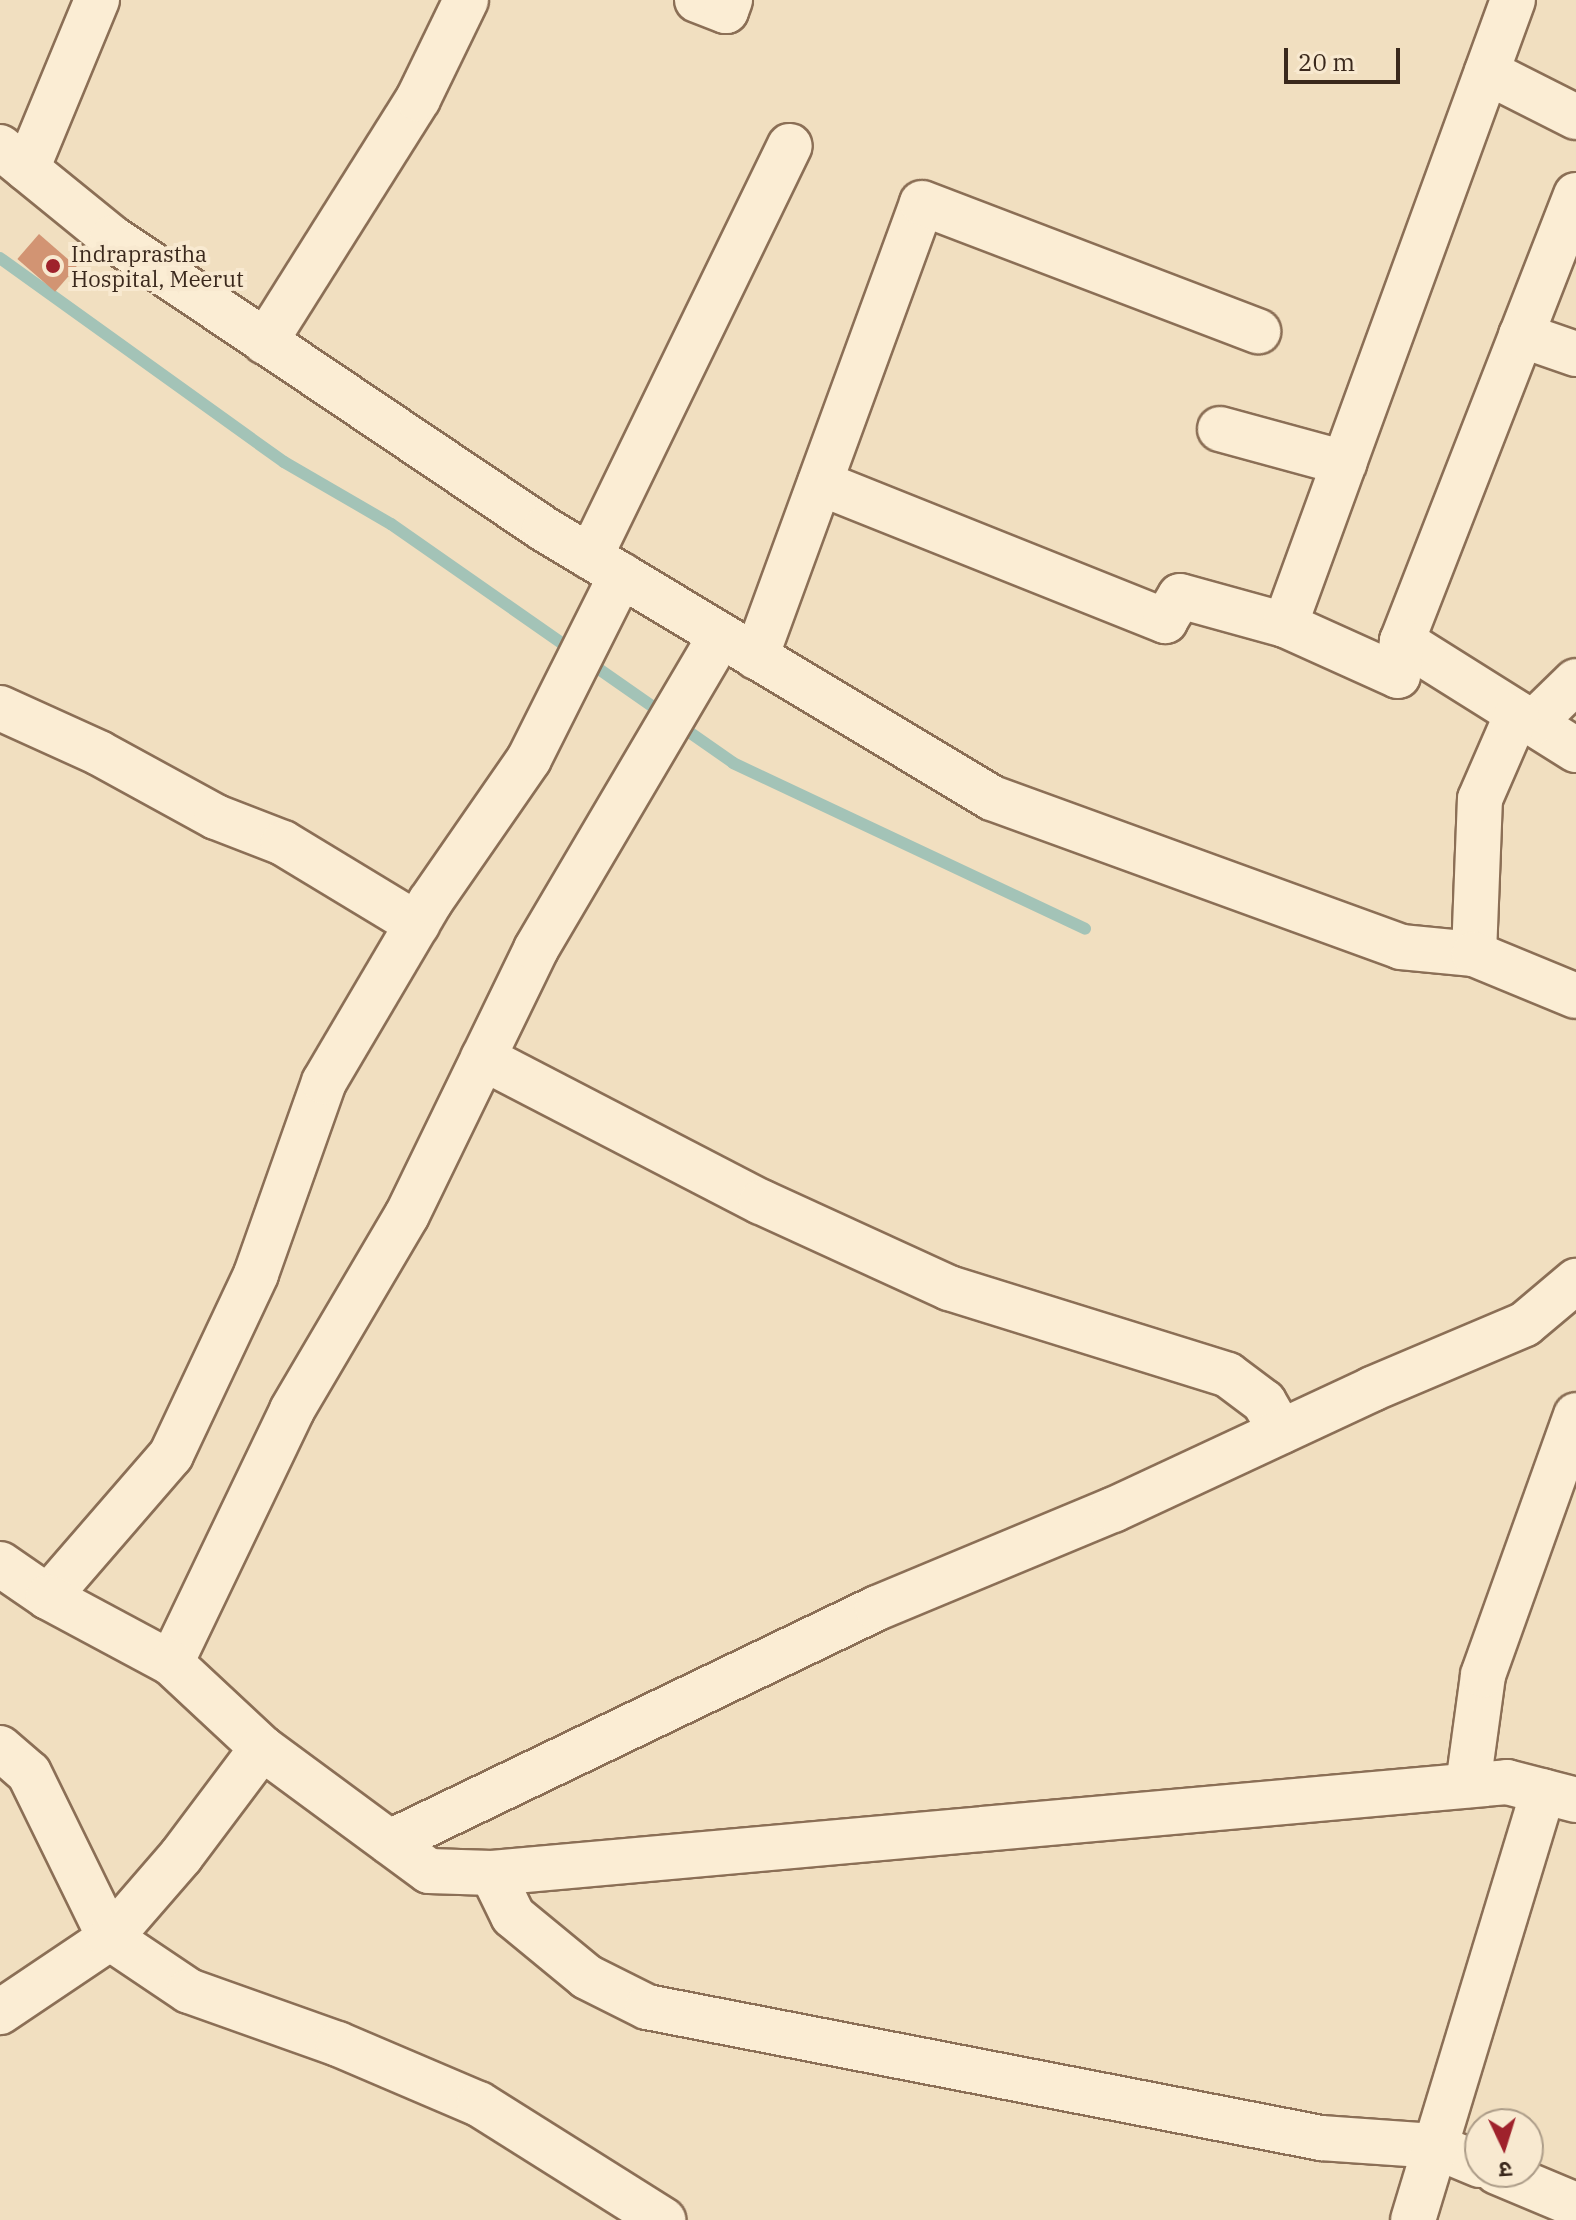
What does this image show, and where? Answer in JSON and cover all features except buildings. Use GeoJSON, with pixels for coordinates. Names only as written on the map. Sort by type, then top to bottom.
{"type":"FeatureCollection","features":[{"type":"Feature","properties":{"kind":"street"},"geometry":{"type":"LineString","coordinates":[[97,0],[14,158],[112,238],[265,342],[606,566],[992,798],[1401,947],[1474,954],[1576,996]]}},
{"type":"Feature","properties":{"kind":"street"},"geometry":{"type":"LineString","coordinates":[[265,342],[418,99],[466,0]]}},
{"type":"Feature","properties":{"kind":"street"},"geometry":{"type":"LineString","coordinates":[[697,0],[726,11],[730,0]]}},
{"type":"Feature","properties":{"kind":"street"},"geometry":{"type":"LineString","coordinates":[[1285,625],[1513,0]]}},
{"type":"Feature","properties":{"kind":"street"},"geometry":{"type":"LineString","coordinates":[[1487,72],[1576,117]]}},
{"type":"Feature","properties":{"kind":"street"},"geometry":{"type":"LineString","coordinates":[[48,1597],[171,1455],[256,1274],[324,1082],[417,924],[529,759],[606,566],[790,146]]}},
{"type":"Feature","properties":{"kind":"street"},"geometry":{"type":"LineString","coordinates":[[820,483],[1165,621],[1180,596],[1285,625],[1398,676],[1402,641],[1576,195]]}},
{"type":"Feature","properties":{"kind":"street"},"geometry":{"type":"LineString","coordinates":[[171,1663],[292,1410],[407,1215],[536,949],[739,646],[820,483],[922,203],[1258,331]]}},
{"type":"Feature","properties":{"kind":"street"},"geometry":{"type":"LineString","coordinates":[[1521,335],[1576,354]]}},
{"type":"Feature","properties":{"kind":"street"},"geometry":{"type":"LineString","coordinates":[[1220,429],[1344,463]]}},
{"type":"Feature","properties":{"kind":"street"},"geometry":{"type":"LineString","coordinates":[[1402,641],[1576,750]]}},
{"type":"Feature","properties":{"kind":"street"},"geometry":{"type":"LineString","coordinates":[[1474,954],[1480,799],[1525,718],[1576,681]]}},
{"type":"Feature","properties":{"kind":"street"},"geometry":{"type":"LineString","coordinates":[[0,708],[99,753],[216,817],[283,843],[417,924]]}},
{"type":"Feature","properties":{"kind":"street"},"geometry":{"type":"LineString","coordinates":[[483,1058],[761,1202],[949,1288],[1228,1375],[1264,1402],[1281,1432]]}},
{"type":"Feature","properties":{"kind":"street"},"geometry":{"type":"LineString","coordinates":[[390,1842],[877,1608],[1113,1510],[1525,1324],[1576,1281]]}},
{"type":"Feature","properties":{"kind":"street"},"geometry":{"type":"LineString","coordinates":[[1468,1785],[1483,1675],[1576,1415]]}},
{"type":"Feature","properties":{"kind":"street"},"geometry":{"type":"LineString","coordinates":[[0,1564],[48,1597],[171,1663],[262,1748],[429,1871],[492,1873],[1507,1782],[1559,1795],[1434,2146],[1413,2220]]}},
{"type":"Feature","properties":{"kind":"street"},"geometry":{"type":"LineString","coordinates":[[0,1748],[29,1773],[110,1938],[189,1991],[338,2044],[479,2104],[663,2220]]}},
{"type":"Feature","properties":{"kind":"street"},"geometry":{"type":"LineString","coordinates":[[0,2012],[110,1938],[181,1856],[262,1748]]}},
{"type":"Feature","properties":{"kind":"street"},"geometry":{"type":"LineString","coordinates":[[492,1873],[513,1916],[587,1977],[647,2007],[1321,2138],[1434,2146],[1464,2158]]}},
{"type":"Feature","properties":{"kind":"street"},"geometry":{"type":"LineString","coordinates":[[1535,2188],[1576,2205]]}},
{"type":"Feature","properties":{"kind":"waterway"},"geometry":{"type":"LineString","coordinates":[[0,258],[284,462],[391,524],[733,763],[1085,929]]}},
{"type":"Feature","properties":{"kind":"place","name":"Indraprastha Hospital, Meerut"},"geometry":{"type":"Point","coordinates":[53,266]}}]}
